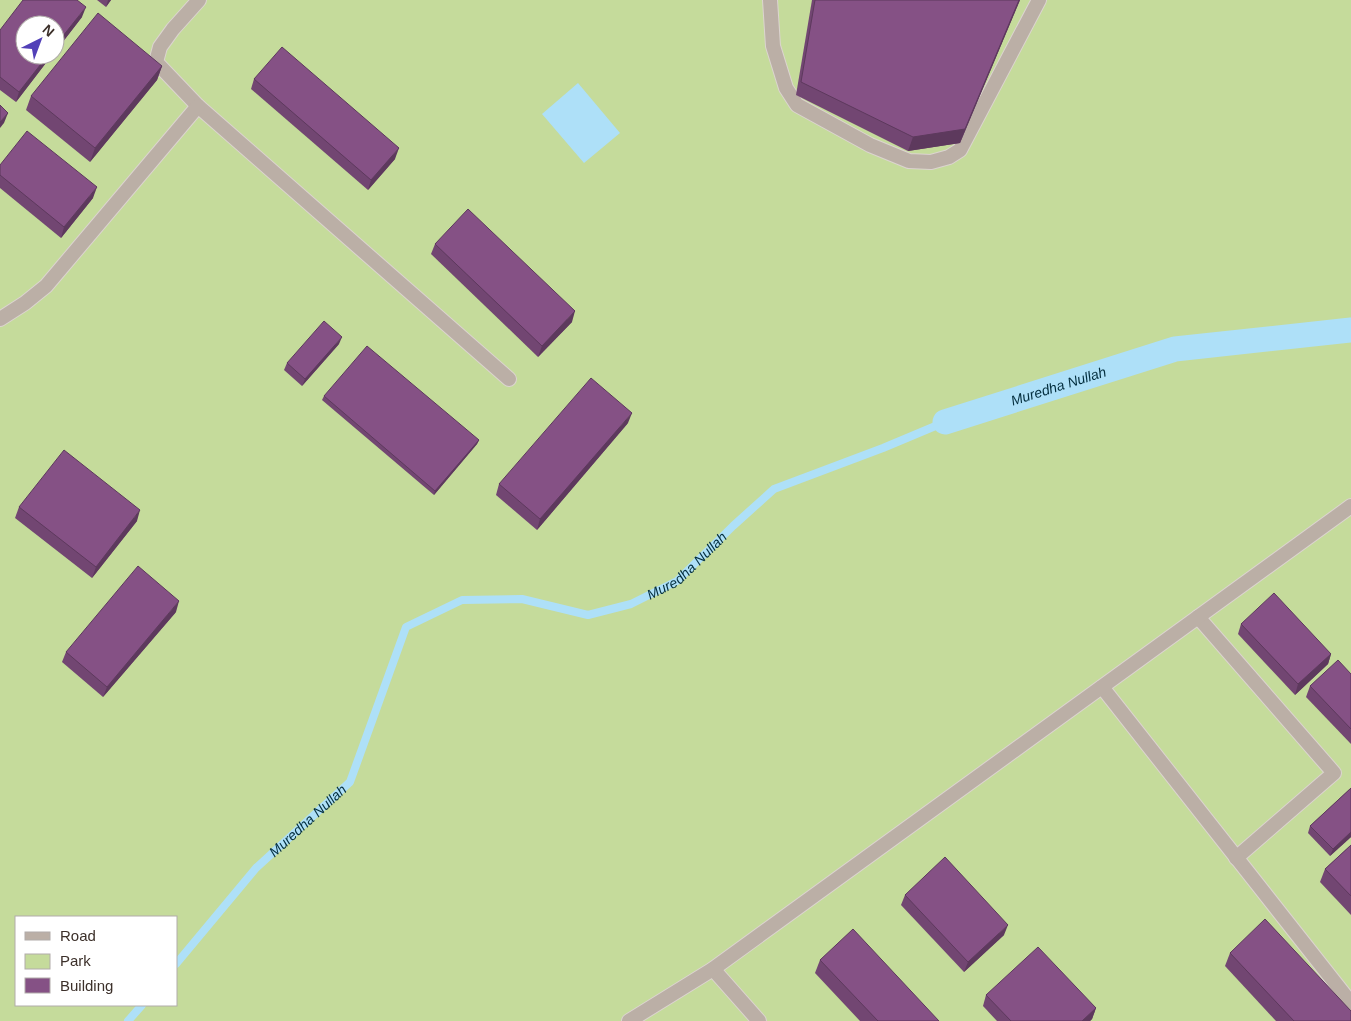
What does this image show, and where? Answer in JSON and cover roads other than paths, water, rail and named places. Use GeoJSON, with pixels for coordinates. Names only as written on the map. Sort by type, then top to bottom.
{"type":"FeatureCollection","features":[{"type":"Feature","properties":{"kind":"street"},"geometry":{"type":"LineString","coordinates":[[199,0],[160,47],[156,62],[198,106],[509,379]]}},
{"type":"Feature","properties":{"kind":"street"},"geometry":{"type":"LineString","coordinates":[[770,0],[773,46],[786,88],[797,104],[870,145],[909,161],[931,162],[950,157],[960,150],[1039,0]]}},
{"type":"Feature","properties":{"kind":"street"},"geometry":{"type":"LineString","coordinates":[[0,319],[25,303],[46,286],[198,106]]}},
{"type":"Feature","properties":{"kind":"street"},"geometry":{"type":"LineString","coordinates":[[629,1021],[713,969],[1351,506]]}},
{"type":"Feature","properties":{"kind":"street"},"geometry":{"type":"LineString","coordinates":[[1198,617],[1334,774],[1236,858]]}},
{"type":"Feature","properties":{"kind":"street"},"geometry":{"type":"LineString","coordinates":[[1102,687],[1351,1004]]}},
{"type":"Feature","properties":{"kind":"street"},"geometry":{"type":"LineString","coordinates":[[713,969],[759,1021]]}},
{"type":"Feature","properties":{"kind":"water"},"geometry":{"type":"Polygon","coordinates":[[[578,83],[620,133],[584,163],[542,114],[578,83]]]}},
{"type":"Feature","properties":{"kind":"waterway","name":"Muredha Nullah"},"geometry":{"type":"LineString","coordinates":[[945,422],[1175,349],[1351,330]]}},
{"type":"Feature","properties":{"kind":"waterway","name":"Muredha Nullah"},"geometry":{"type":"LineString","coordinates":[[178,962],[256,868],[350,782],[406,627],[462,600],[522,599],[588,615],[631,604],[677,581],[774,489],[883,448],[945,422]]}},
{"type":"Feature","properties":{"kind":"waterway","name":"Muredha Nullah"},"geometry":{"type":"LineString","coordinates":[[128,1021],[141,1006]]}}]}
